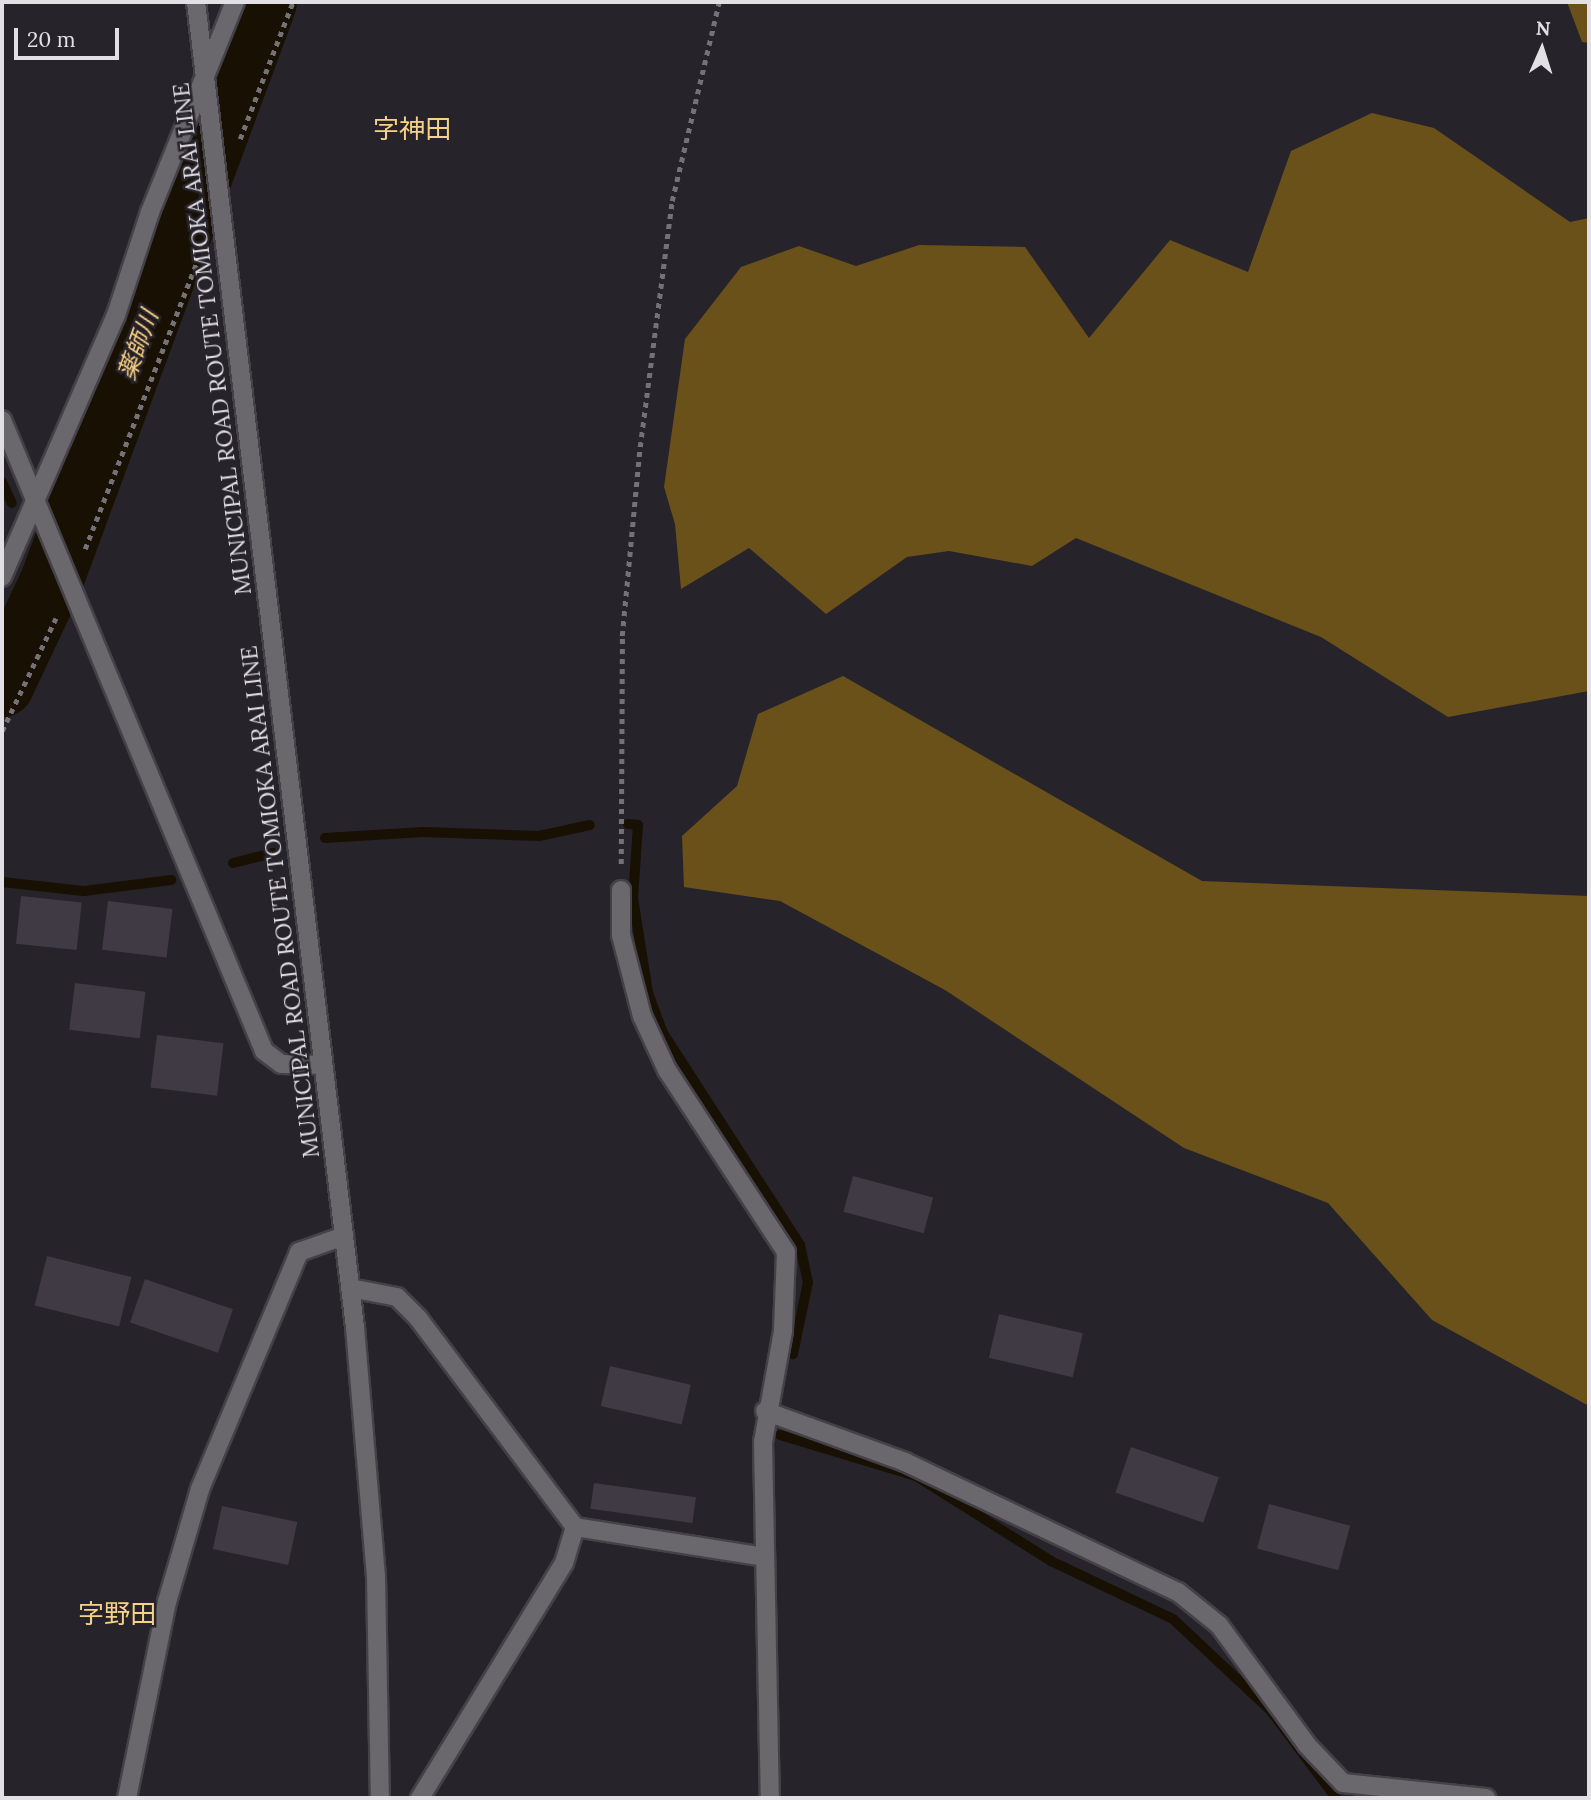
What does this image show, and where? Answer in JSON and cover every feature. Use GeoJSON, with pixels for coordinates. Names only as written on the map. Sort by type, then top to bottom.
{"type":"FeatureCollection","features":[{"type":"Feature","properties":{"kind":"street","name":"MUNICIPAL ROAD ROUTE TOMIOKA ARAI LINE"},"geometry":{"type":"LineString","coordinates":[[196,2],[219,218],[350,1288],[376,1576],[380,1798]]}},
{"type":"Feature","properties":{"kind":"street"},"geometry":{"type":"LineString","coordinates":[[4,567],[116,316],[150,212],[206,80],[235,2]]}},
{"type":"Feature","properties":{"kind":"street"},"geometry":{"type":"LineString","coordinates":[[2,420],[264,1051],[281,1064],[323,1065]]}},
{"type":"Feature","properties":{"kind":"street"},"geometry":{"type":"LineString","coordinates":[[621,890],[621,935],[642,1016],[667,1070],[786,1252],[783,1331],[765,1411],[770,1798]]}},
{"type":"Feature","properties":{"kind":"street"},"geometry":{"type":"LineString","coordinates":[[127,1798],[167,1602],[200,1489],[299,1252],[344,1236]]}},
{"type":"Feature","properties":{"kind":"street"},"geometry":{"type":"LineString","coordinates":[[350,1288],[397,1297],[418,1318],[575,1527],[765,1557]]}},
{"type":"Feature","properties":{"kind":"street"},"geometry":{"type":"LineString","coordinates":[[765,1411],[905,1462],[1178,1591],[1219,1625],[1307,1745],[1343,1783],[1486,1798]]}},
{"type":"Feature","properties":{"kind":"street"},"geometry":{"type":"LineString","coordinates":[[420,1798],[564,1563],[575,1527]]}},
{"type":"Feature","properties":{"kind":"path"},"geometry":{"type":"LineString","coordinates":[[236,153],[293,2]]}},
{"type":"Feature","properties":{"kind":"path"},"geometry":{"type":"LineString","coordinates":[[621,890],[622,636],[640,447],[672,201],[719,2]]}},
{"type":"Feature","properties":{"kind":"path"},"geometry":{"type":"LineString","coordinates":[[2,731],[70,588],[189,275],[219,218]]}},
{"type":"Feature","properties":{"kind":"shaded area"},"geometry":{"type":"Polygon","coordinates":[[[1567,2],[1589,2],[1589,43],[1582,42],[1567,2]]]}},
{"type":"Feature","properties":{"kind":"shaded area"},"geometry":{"type":"Polygon","coordinates":[[[1372,113],[1434,128],[1570,222],[1589,218],[1589,691],[1448,717],[1321,637],[1076,538],[1032,566],[949,551],[907,557],[826,614],[749,548],[681,589],[675,524],[664,487],[685,339],[741,267],[799,246],[856,266],[919,245],[1025,247],[1089,338],[1170,240],[1248,272],[1291,151],[1372,113]]]}},
{"type":"Feature","properties":{"kind":"shaded area"},"geometry":{"type":"Polygon","coordinates":[[[843,676],[1202,881],[1589,896],[1589,1406],[1432,1320],[1328,1203],[1184,1148],[945,990],[780,901],[684,887],[682,836],[737,786],[758,714],[843,676]]]}},
{"type":"Feature","properties":{"kind":"building"},"geometry":{"type":"Polygon","coordinates":[[[21,896],[82,902],[77,950],[16,944],[21,896]]]}},
{"type":"Feature","properties":{"kind":"building"},"geometry":{"type":"Polygon","coordinates":[[[108,901],[173,909],[167,958],[102,950],[108,901]]]}},
{"type":"Feature","properties":{"kind":"building"},"geometry":{"type":"Polygon","coordinates":[[[75,983],[145,992],[140,1038],[69,1030],[75,983]]]}},
{"type":"Feature","properties":{"kind":"building"},"geometry":{"type":"Polygon","coordinates":[[[157,1035],[224,1043],[217,1096],[151,1088],[157,1035]]]}},
{"type":"Feature","properties":{"kind":"building"},"geometry":{"type":"Polygon","coordinates":[[[853,1176],[933,1197],[924,1233],[843,1212],[853,1176]]]}},
{"type":"Feature","properties":{"kind":"building"},"geometry":{"type":"Polygon","coordinates":[[[47,1256],[131,1277],[119,1327],[35,1305],[47,1256]]]}},
{"type":"Feature","properties":{"kind":"building"},"geometry":{"type":"Polygon","coordinates":[[[145,1279],[233,1309],[218,1353],[130,1322],[145,1279]]]}},
{"type":"Feature","properties":{"kind":"building"},"geometry":{"type":"Polygon","coordinates":[[[999,1314],[1083,1333],[1073,1377],[989,1358],[999,1314]]]}},
{"type":"Feature","properties":{"kind":"building"},"geometry":{"type":"Polygon","coordinates":[[[610,1366],[691,1385],[682,1425],[601,1406],[610,1366]]]}},
{"type":"Feature","properties":{"kind":"building"},"geometry":{"type":"Polygon","coordinates":[[[1131,1447],[1219,1477],[1203,1523],[1115,1492],[1131,1447]]]}},
{"type":"Feature","properties":{"kind":"building"},"geometry":{"type":"Polygon","coordinates":[[[594,1483],[696,1497],[692,1523],[590,1509],[594,1483]]]}},
{"type":"Feature","properties":{"kind":"building"},"geometry":{"type":"Polygon","coordinates":[[[1269,1504],[1350,1526],[1338,1570],[1257,1548],[1269,1504]]]}},
{"type":"Feature","properties":{"kind":"building"},"geometry":{"type":"Polygon","coordinates":[[[222,1506],[297,1522],[288,1565],[213,1549],[222,1506]]]}},
{"type":"Feature","properties":{"kind":"waterway","name":"薬師川"},"geometry":{"type":"LineString","coordinates":[[2,685],[51,581],[265,2]]}},
{"type":"Feature","properties":{"kind":"waterway"},"geometry":{"type":"LineString","coordinates":[[2,482],[12,503]]}},
{"type":"Feature","properties":{"kind":"waterway"},"geometry":{"type":"LineString","coordinates":[[43,567],[51,581]]}},
{"type":"Feature","properties":{"kind":"waterway"},"geometry":{"type":"LineString","coordinates":[[628,824],[638,825],[633,898],[648,993],[663,1033],[800,1245],[808,1282],[793,1354]]}},
{"type":"Feature","properties":{"kind":"waterway"},"geometry":{"type":"LineString","coordinates":[[325,838],[423,832],[539,836],[590,825]]}},
{"type":"Feature","properties":{"kind":"waterway"},"geometry":{"type":"LineString","coordinates":[[233,863],[273,853]]}},
{"type":"Feature","properties":{"kind":"waterway"},"geometry":{"type":"LineString","coordinates":[[2,882],[84,891],[171,880]]}},
{"type":"Feature","properties":{"kind":"waterway"},"geometry":{"type":"LineString","coordinates":[[780,1435],[916,1476],[1051,1561],[1173,1619],[1271,1711],[1336,1798]]}},
{"type":"Feature","properties":{"kind":"district","name":"字神田"},"geometry":{"type":"Point","coordinates":[412,129]}},
{"type":"Feature","properties":{"kind":"district","name":"字野田"},"geometry":{"type":"Point","coordinates":[117,1614]}}]}
